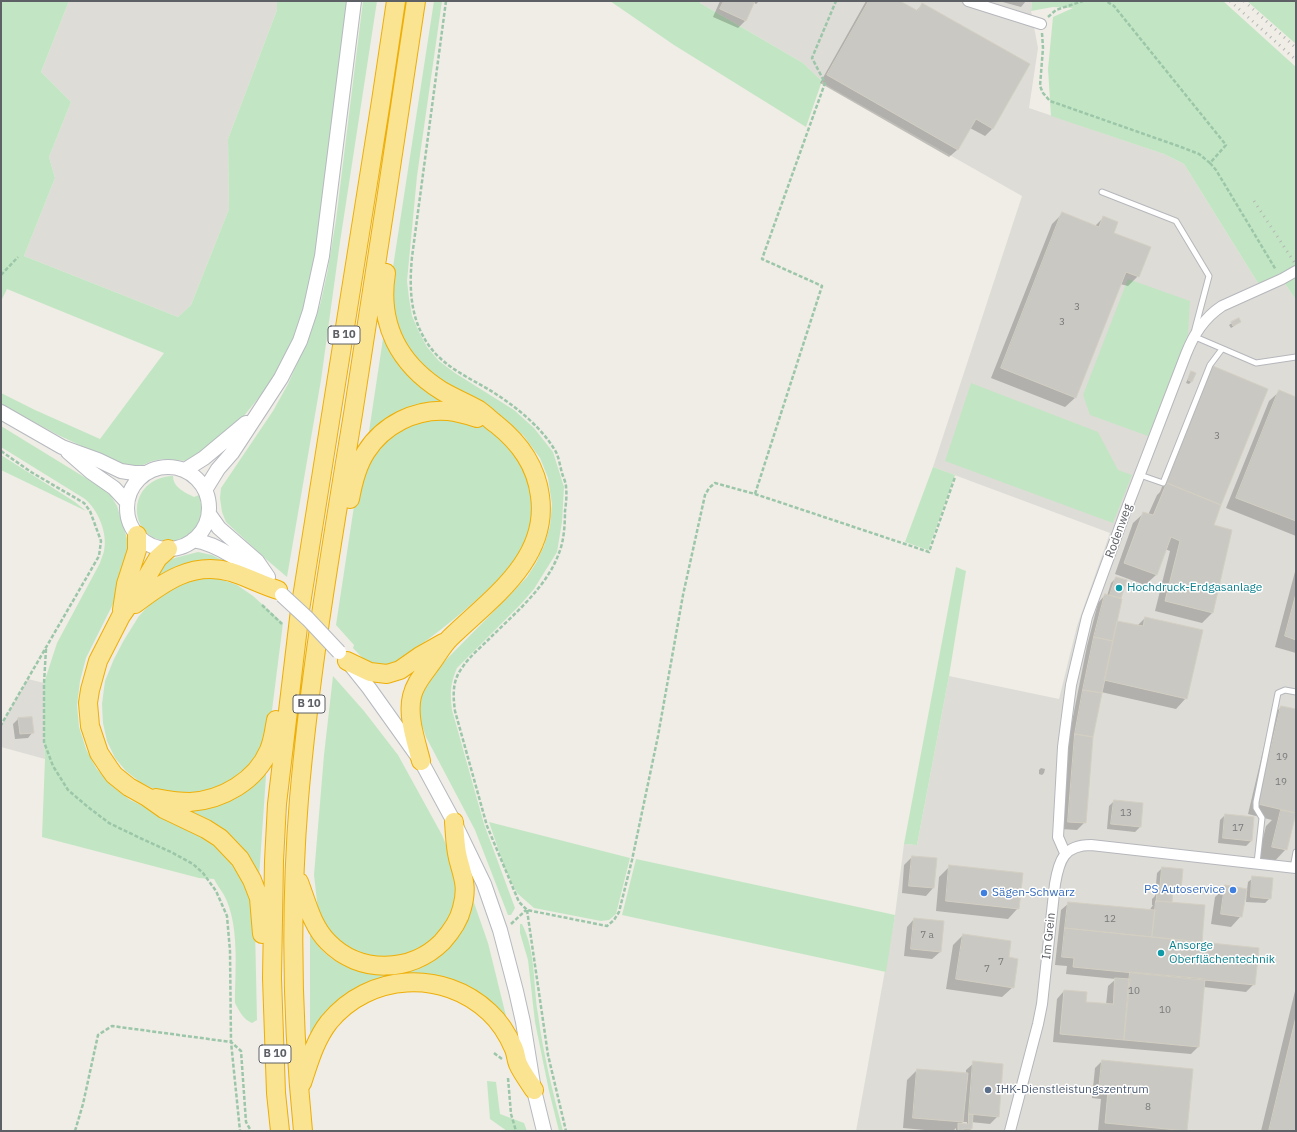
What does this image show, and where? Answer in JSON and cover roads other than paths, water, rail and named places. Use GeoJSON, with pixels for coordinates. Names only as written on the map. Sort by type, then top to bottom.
{"type":"FeatureCollection","features":[{"type":"Feature","properties":{"kind":"highway","name":"B 10"},"geometry":{"type":"LineString","coordinates":[[280,1131],[276,1093],[272,978],[274,861],[277,804],[300,610],[396,1]]}},
{"type":"Feature","properties":{"kind":"highway","name":"B 10"},"geometry":{"type":"LineString","coordinates":[[303,1131],[299,1093],[293,966],[295,868],[299,799],[318,628],[381,235],[416,1]]}},
{"type":"Feature","properties":{"kind":"highway"},"geometry":{"type":"LineString","coordinates":[[381,235],[386,271],[384,290],[385,312],[395,343],[407,361],[426,380],[449,395],[480,411],[503,430],[520,447],[528,457],[533,469],[540,497],[541,510],[540,524],[536,538],[523,565],[500,591],[449,639],[422,675],[412,695],[412,717],[421,761]]}},
{"type":"Feature","properties":{"kind":"highway"},"geometry":{"type":"LineString","coordinates":[[332,542],[350,499],[356,474],[364,456],[376,438],[392,426],[410,416],[420,413],[441,411],[463,413],[496,424]]}},
{"type":"Feature","properties":{"kind":"highway"},"geometry":{"type":"LineString","coordinates":[[121,616],[126,584],[137,550],[137,535]]}},
{"type":"Feature","properties":{"kind":"highway"},"geometry":{"type":"LineString","coordinates":[[168,549],[158,558],[121,616],[98,661],[92,680],[88,703],[89,717],[96,744],[108,768],[114,775],[129,787],[164,809],[206,828],[220,838],[240,859],[252,880],[259,898],[262,942],[272,978]]}},
{"type":"Feature","properties":{"kind":"highway"},"geometry":{"type":"LineString","coordinates":[[121,616],[162,584],[179,575],[195,571],[217,570],[230,572],[280,593]]}},
{"type":"Feature","properties":{"kind":"highway"},"geometry":{"type":"LineString","coordinates":[[343,657],[370,672],[387,674],[400,670],[449,639]]}},
{"type":"Feature","properties":{"kind":"highway"},"geometry":{"type":"LineString","coordinates":[[147,797],[178,802],[217,797],[230,791],[253,774],[269,751],[276,717],[293,668]]}},
{"type":"Feature","properties":{"kind":"highway"},"geometry":{"type":"LineString","coordinates":[[295,868],[318,931],[328,942],[338,951],[360,962],[380,966],[401,964],[427,954],[437,947],[453,928],[460,914],[465,887],[464,877],[458,858],[454,822]]}},
{"type":"Feature","properties":{"kind":"highway"},"geometry":{"type":"LineString","coordinates":[[299,1093],[313,1049],[329,1022],[341,1010],[378,988],[391,984],[418,982],[441,986],[459,992],[471,998],[489,1013],[500,1024],[509,1037],[515,1051],[518,1064],[534,1090]]}},
{"type":"Feature","properties":{"kind":"main road"},"geometry":{"type":"LineString","coordinates":[[205,490],[232,453],[278,384],[294,354],[306,324],[322,256],[354,1]]}},
{"type":"Feature","properties":{"kind":"main road"},"geometry":{"type":"LineString","coordinates":[[1,412],[62,447],[98,460],[121,471],[145,473]]}},
{"type":"Feature","properties":{"kind":"main road"},"geometry":{"type":"LineString","coordinates":[[185,470],[204,458],[258,413]]}},
{"type":"Feature","properties":{"kind":"main road"},"geometry":{"type":"LineString","coordinates":[[62,447],[91,472],[114,488],[127,502]]}},
{"type":"Feature","properties":{"kind":"main road"},"geometry":{"type":"LineString","coordinates":[[168,466],[185,470],[193,474],[199,480],[205,490],[209,505],[209,514],[202,530],[193,540],[185,545],[168,549],[155,547],[148,544],[137,535],[128,519],[127,502],[130,490],[136,481],[152,469],[168,466]]}},
{"type":"Feature","properties":{"kind":"main road"},"geometry":{"type":"LineString","coordinates":[[209,514],[219,528],[257,561],[280,593]]}},
{"type":"Feature","properties":{"kind":"main road"},"geometry":{"type":"LineString","coordinates":[[193,540],[209,544],[255,572],[308,618],[369,688],[421,761],[454,822],[484,884],[500,930],[516,990],[523,1022],[534,1090],[544,1131]]}},
{"type":"Feature","properties":{"kind":"street"},"geometry":{"type":"LineString","coordinates":[[968,1],[1041,24]]}},
{"type":"Feature","properties":{"kind":"street","name":"Rodenweg"},"geometry":{"type":"LineString","coordinates":[[1065,853],[1058,837],[1063,747],[1073,678],[1087,617],[1193,337],[1201,325],[1215,310],[1296,271]]}},
{"type":"Feature","properties":{"kind":"street"},"geometry":{"type":"LineString","coordinates":[[1065,853],[1079,846],[1091,845],[1295,868]]}},
{"type":"Feature","properties":{"kind":"street","name":"Im Grein"},"geometry":{"type":"LineString","coordinates":[[1010,1131],[1042,1004],[1055,884],[1058,867],[1065,853]]}},
{"type":"Feature","properties":{"kind":"lane"},"geometry":{"type":"LineString","coordinates":[[1102,192],[1176,221],[1209,276],[1193,337],[1256,363],[1296,357]]}},
{"type":"Feature","properties":{"kind":"lane"},"geometry":{"type":"LineString","coordinates":[[1140,475],[1163,483],[1210,365],[1222,349]]}},
{"type":"Feature","properties":{"kind":"lane"},"geometry":{"type":"LineString","coordinates":[[1257,863],[1262,818],[1256,808],[1256,802],[1278,693],[1284,690],[1296,692]]}},
{"type":"Feature","properties":{"kind":"lane"},"geometry":{"type":"LineString","coordinates":[[1295,868],[1296,852]]}},
{"type":"Feature","properties":{"kind":"railway"},"geometry":{"type":"LineString","coordinates":[[1230,1],[1296,60]]}},
{"type":"Feature","properties":{"kind":"railway"},"geometry":{"type":"LineString","coordinates":[[1244,1],[1296,48]]}},
{"type":"Feature","properties":{"kind":"railway"},"geometry":{"type":"LineString","coordinates":[[1254,201],[1296,265]]}},
{"type":"Feature","properties":{"kind":"place","name":"Hochdruck-Erdgasanlage"},"geometry":{"type":"Point","coordinates":[1119,588]}},
{"type":"Feature","properties":{"kind":"place","name":"PS Autoservice"},"geometry":{"type":"Point","coordinates":[1233,890]}},
{"type":"Feature","properties":{"kind":"place","name":"Sägen-Schwarz"},"geometry":{"type":"Point","coordinates":[984,893]}},
{"type":"Feature","properties":{"kind":"place","name":"Ansorge Oberflächentechnik"},"geometry":{"type":"Point","coordinates":[1161,953]}},
{"type":"Feature","properties":{"kind":"place","name":"IHK-Dienstleistungszentrum"},"geometry":{"type":"Point","coordinates":[988,1090]}}]}
